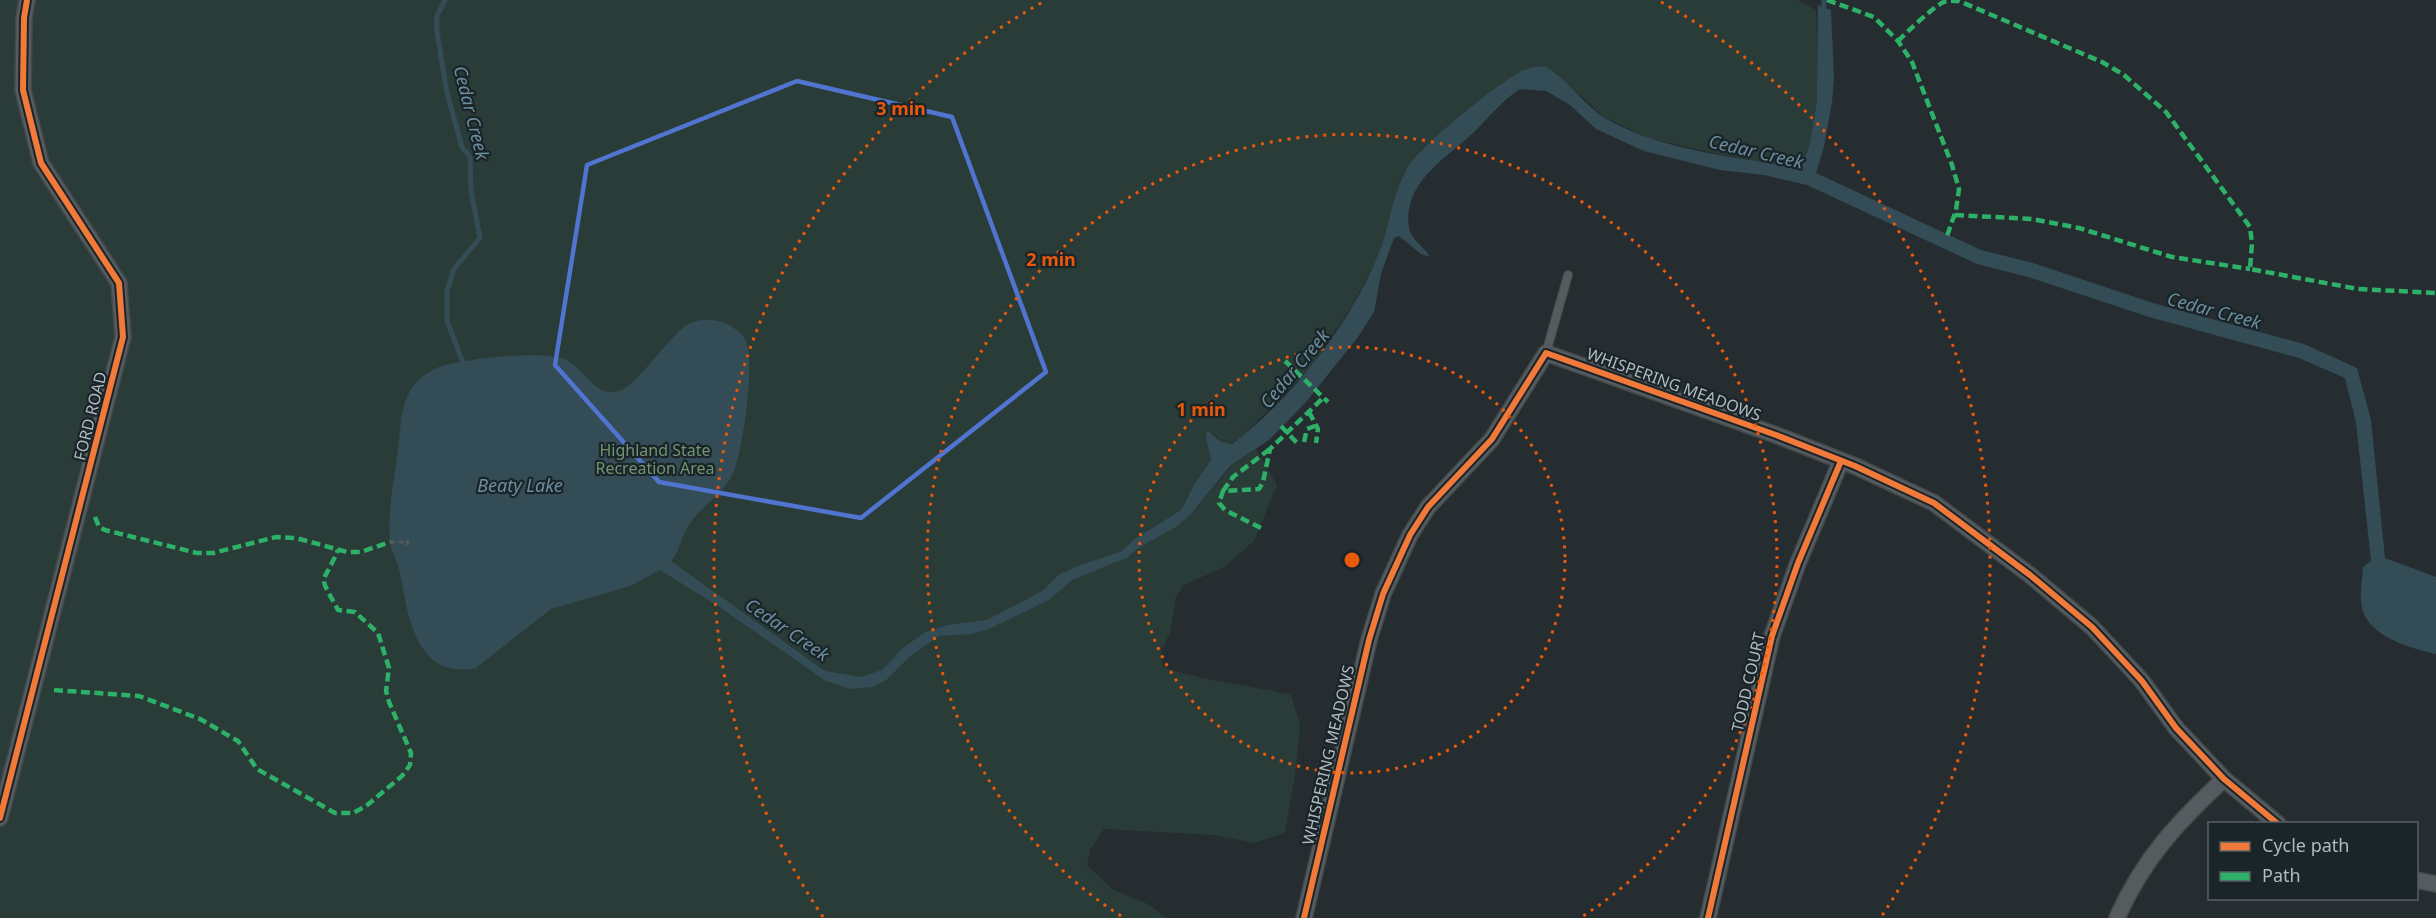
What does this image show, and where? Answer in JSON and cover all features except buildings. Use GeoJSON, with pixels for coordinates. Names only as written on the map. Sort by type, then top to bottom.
{"type":"FeatureCollection","features":[{"type":"Feature","properties":{"kind":"street","name":"FORD ROAD"},"geometry":{"type":"LineString","coordinates":[[0,818],[98,445],[123,337],[119,283],[41,163],[23,90],[24,18],[27,0]]}},
{"type":"Feature","properties":{"kind":"street","name":"WHISPERING MEADOWS"},"geometry":{"type":"LineString","coordinates":[[1304,918],[1369,640],[1383,594],[1410,535],[1428,507],[1492,439],[1546,352],[1841,461],[1934,503],[2030,575],[2092,627],[2142,681],[2176,728],[2224,779],[2276,822]]}},
{"type":"Feature","properties":{"kind":"street","name":"TODD COURT"},"geometry":{"type":"LineString","coordinates":[[1708,918],[1772,636],[1798,563],[1841,461]]}},
{"type":"Feature","properties":{"kind":"street"},"geometry":{"type":"LineString","coordinates":[[2117,918],[2131,886],[2152,854],[2181,820],[2224,779]]}},
{"type":"Feature","properties":{"kind":"street"},"geometry":{"type":"LineString","coordinates":[[2418,880],[2436,884]]}},
{"type":"Feature","properties":{"kind":"lane"},"geometry":{"type":"LineString","coordinates":[[1546,352],[1568,275]]}},
{"type":"Feature","properties":{"kind":"path"},"geometry":{"type":"LineString","coordinates":[[390,542],[408,542]]}},
{"type":"Feature","properties":{"kind":"highlighted area"},"geometry":{"type":"Polygon","coordinates":[[[797,81],[952,117],[1046,372],[861,518],[659,482],[555,365],[587,165],[797,81]]]}},
{"type":"Feature","properties":{"kind":"green space","name":"Highland State Recreation Area"},"geometry":{"type":"Polygon","coordinates":[[[0,0],[1797,0],[1816,10],[1819,78],[1810,143],[1801,169],[1648,138],[1604,117],[1555,72],[1537,65],[1470,110],[1421,150],[1401,179],[1378,257],[1352,306],[1311,367],[1240,438],[1228,445],[1221,442],[1214,434],[1206,438],[1211,460],[1195,483],[1181,510],[1191,514],[1231,466],[1256,449],[1277,485],[1254,541],[1223,568],[1183,585],[1176,598],[1170,632],[1161,652],[1163,667],[1194,676],[1291,695],[1300,725],[1296,769],[1285,833],[1254,843],[1213,835],[1104,829],[1091,848],[1087,865],[1112,889],[1148,904],[1166,918],[0,918],[0,0]]]}},
{"type":"Feature","properties":{"kind":"water","name":"Beaty Lake"},"geometry":{"type":"Polygon","coordinates":[[[1818,5],[1831,10],[1834,78],[1824,147],[1816,173],[1981,250],[2033,263],[2153,303],[2304,344],[2357,368],[2371,420],[2385,558],[2436,577],[2436,654],[2416,649],[2385,636],[2369,622],[2362,609],[2363,567],[2371,561],[2356,422],[2345,378],[2299,358],[2149,317],[2028,277],[1977,264],[1807,185],[1764,175],[1720,170],[1644,151],[1596,129],[1570,105],[1546,91],[1520,89],[1441,160],[1420,183],[1409,211],[1409,228],[1412,236],[1430,257],[1421,254],[1399,236],[1394,238],[1381,274],[1374,312],[1358,337],[1306,402],[1269,440],[1230,466],[1191,514],[1176,527],[1138,548],[1128,557],[1072,580],[1049,600],[989,629],[972,634],[939,636],[909,657],[885,681],[872,687],[850,689],[826,681],[718,606],[660,570],[630,586],[551,609],[476,668],[456,669],[440,664],[428,655],[418,641],[391,545],[390,506],[406,398],[417,381],[439,367],[465,361],[520,355],[553,356],[571,363],[603,390],[619,391],[634,381],[688,324],[698,320],[715,320],[734,328],[746,342],[749,368],[747,406],[737,460],[726,485],[690,523],[671,561],[825,671],[861,677],[882,670],[903,648],[924,633],[947,625],[987,620],[1044,590],[1058,575],[1120,552],[1135,539],[1181,510],[1195,483],[1211,460],[1206,438],[1207,430],[1221,442],[1232,444],[1254,426],[1297,383],[1335,333],[1352,307],[1378,255],[1395,198],[1409,165],[1429,143],[1463,114],[1498,86],[1524,70],[1540,66],[1546,67],[1562,78],[1605,118],[1651,138],[1675,146],[1801,169],[1810,143],[1817,100],[1818,5]]]}},
{"type":"Feature","properties":{"kind":"waterway","name":"Cedar Creek"},"geometry":{"type":"LineString","coordinates":[[445,0],[437,16],[437,32],[447,93],[462,147],[470,157],[471,191],[480,238],[454,269],[447,291],[447,321],[465,368]]}},
{"type":"Feature","properties":{"kind":"waterway"},"geometry":{"type":"LineString","coordinates":[[1824,0],[1824,6]]}},
{"type":"Feature","properties":{"kind":"marked path"},"geometry":{"type":"LineString","coordinates":[[1827,0],[1874,17],[1898,41],[1912,62],[1959,189],[1956,210],[1947,236]]}},
{"type":"Feature","properties":{"kind":"marked path"},"geometry":{"type":"LineString","coordinates":[[1898,41],[1940,4],[1959,1],[2102,62],[2124,75],[2166,112],[2250,227],[2252,243],[2250,269],[2358,289],[2436,293]]}},
{"type":"Feature","properties":{"kind":"marked path"},"geometry":{"type":"LineString","coordinates":[[1955,215],[2032,219],[2079,228],[2172,257],[2250,269]]}},
{"type":"Feature","properties":{"kind":"marked path"},"geometry":{"type":"LineString","coordinates":[[1285,361],[1328,402]]}},
{"type":"Feature","properties":{"kind":"marked path"},"geometry":{"type":"LineString","coordinates":[[1261,528],[1225,510],[1219,503],[1223,491],[1259,489],[1263,482],[1270,449],[1323,398]]}},
{"type":"Feature","properties":{"kind":"marked path"},"geometry":{"type":"LineString","coordinates":[[1309,412],[1318,429],[1316,443]]}},
{"type":"Feature","properties":{"kind":"marked path"},"geometry":{"type":"LineString","coordinates":[[1281,426],[1297,443]]}},
{"type":"Feature","properties":{"kind":"marked path"},"geometry":{"type":"LineString","coordinates":[[1304,442],[1307,429],[1315,426]]}},
{"type":"Feature","properties":{"kind":"marked path"},"geometry":{"type":"LineString","coordinates":[[1223,491],[1233,477],[1270,449]]}},
{"type":"Feature","properties":{"kind":"marked path"},"geometry":{"type":"LineString","coordinates":[[95,517],[99,527],[105,530],[197,553],[213,553],[276,537],[296,538],[347,552],[361,552],[390,542]]}},
{"type":"Feature","properties":{"kind":"marked path"},"geometry":{"type":"LineString","coordinates":[[54,690],[139,696],[200,719],[238,741],[257,769],[335,813],[353,813],[366,806],[402,776],[410,765],[411,753],[389,702],[386,691],[389,668],[378,633],[355,612],[338,610],[327,590],[325,575],[338,550]]}},
{"type":"Feature","properties":{"kind":"cycle path"},"geometry":{"type":"LineString","coordinates":[[0,818],[123,337],[119,283],[41,163],[23,90],[24,18],[27,0]]}},
{"type":"Feature","properties":{"kind":"cycle path"},"geometry":{"type":"LineString","coordinates":[[1304,918],[1369,640],[1383,594],[1410,535],[1428,507],[1492,439],[1546,353],[1776,435],[1855,466],[1934,503],[2030,575],[2092,627],[2142,681],[2176,728],[2224,779],[2276,822]]}},
{"type":"Feature","properties":{"kind":"cycle path"},"geometry":{"type":"LineString","coordinates":[[1708,918],[1772,636],[1798,563],[1841,461]]}}]}
